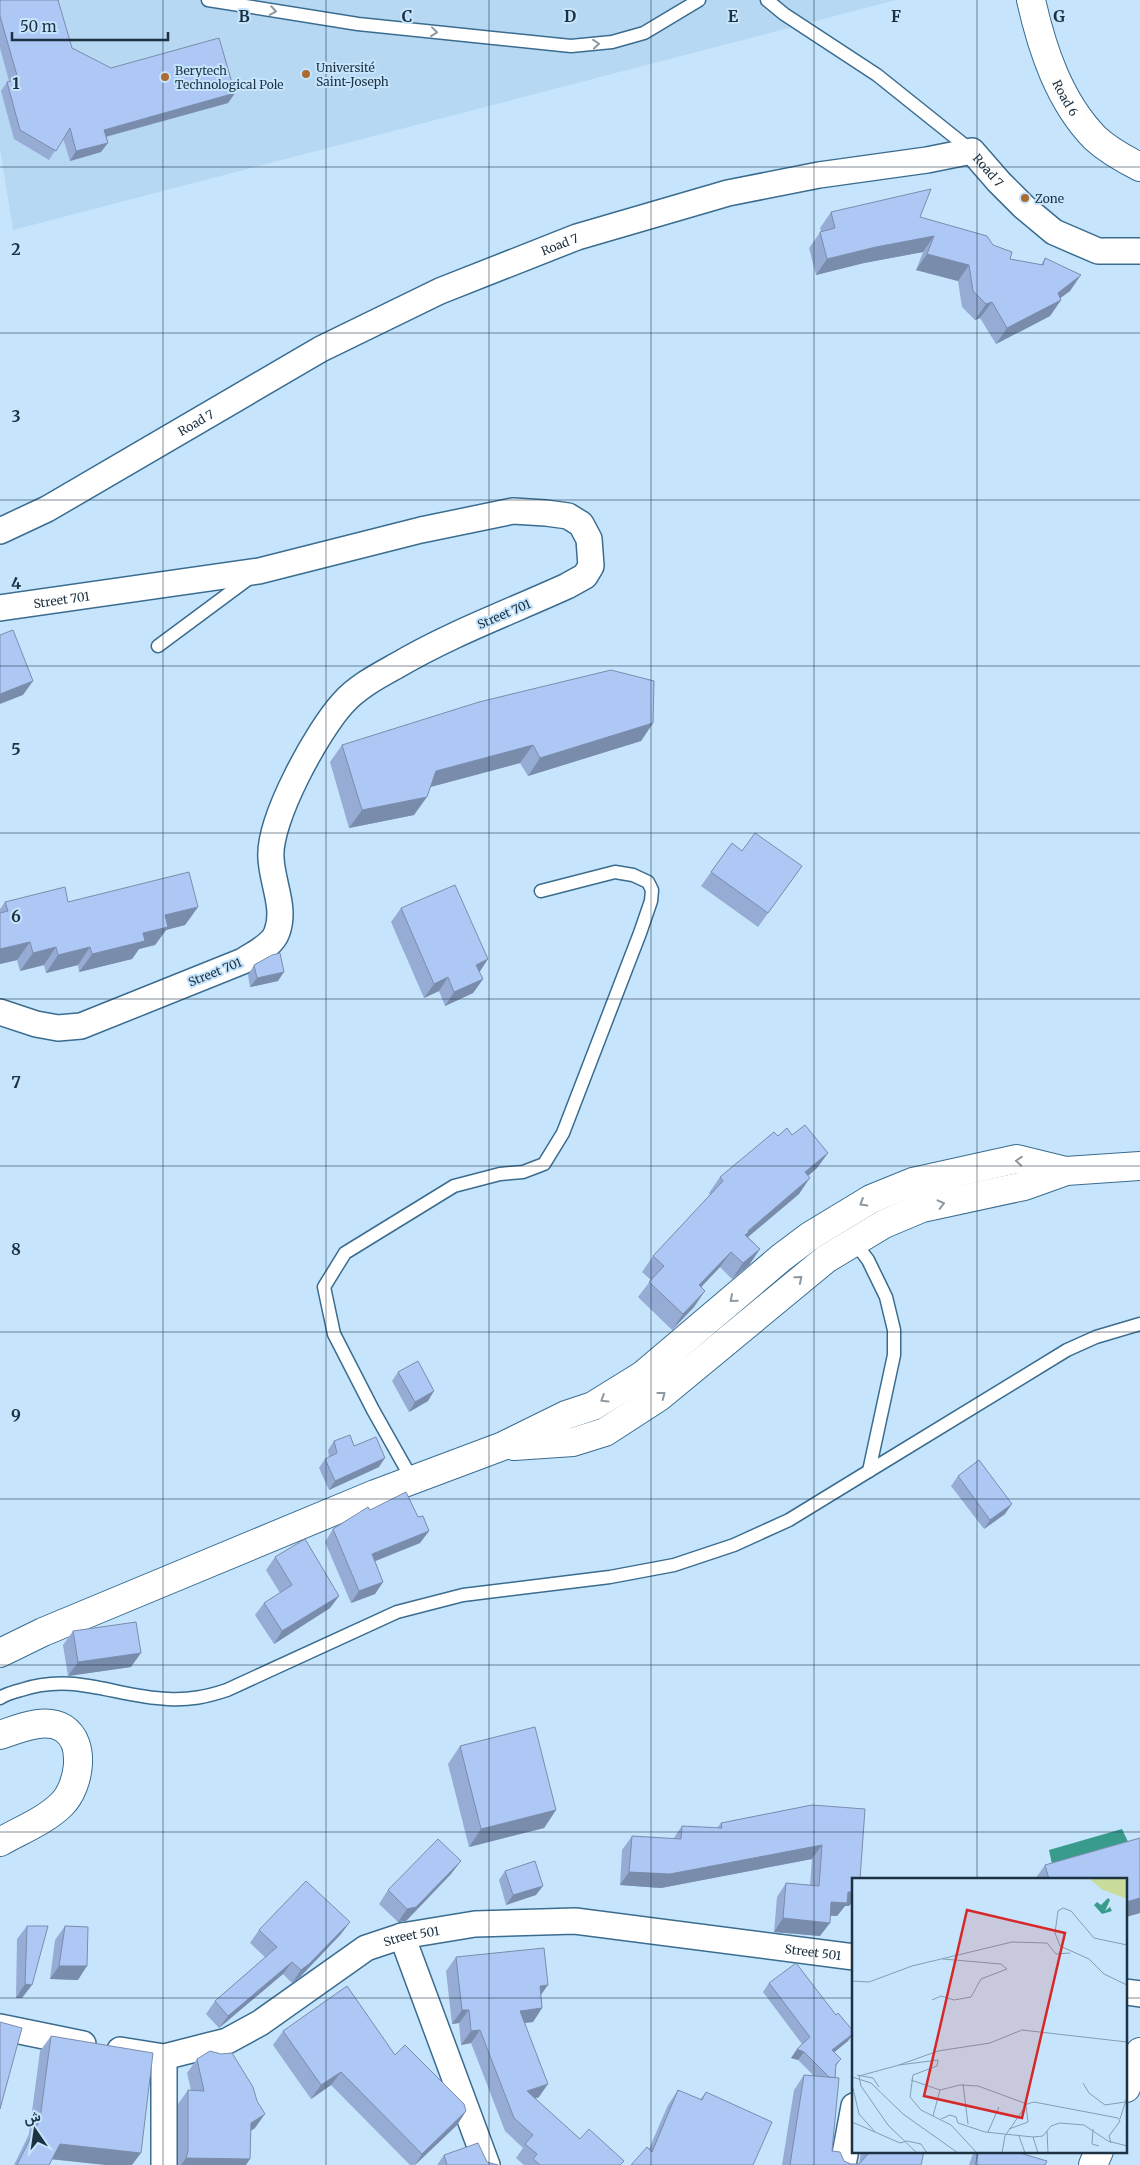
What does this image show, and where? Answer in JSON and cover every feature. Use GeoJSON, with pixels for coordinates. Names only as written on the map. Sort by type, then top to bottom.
{"type":"FeatureCollection","features":[{"type":"Feature","properties":{"kind":"street","name":"Road 6"},"geometry":{"type":"LineString","coordinates":[[1031,0],[1049,62],[1062,91],[1080,119],[1096,139],[1120,157],[1140,167]]}},
{"type":"Feature","properties":{"kind":"street","name":"Road 7"},"geometry":{"type":"LineString","coordinates":[[0,531],[47,509],[321,349],[440,292],[577,237],[728,193],[819,175],[927,160],[972,151],[999,182],[1054,232],[1098,251],[1140,251]]}},
{"type":"Feature","properties":{"kind":"street","name":"Street 701"},"geometry":{"type":"LineString","coordinates":[[0,608],[259,571],[421,530],[513,511],[546,512],[568,516],[581,524],[589,539],[591,552],[591,566],[585,576],[567,586],[414,655],[376,677],[345,701],[325,725],[296,777],[274,832],[270,857],[281,915],[277,934],[262,950],[243,961],[81,1026],[58,1028],[36,1024],[0,1012]]}},
{"type":"Feature","properties":{"kind":"street"},"geometry":{"type":"LineString","coordinates":[[0,1654],[42,1632],[292,1528],[503,1446],[566,1415],[592,1406],[643,1374],[782,1256],[810,1236],[871,1199],[913,1182],[972,1167],[1017,1159],[1066,1171]]}},
{"type":"Feature","properties":{"kind":"street"},"geometry":{"type":"LineString","coordinates":[[503,1446],[573,1442],[605,1432],[659,1397],[800,1278],[826,1259],[884,1224],[922,1208],[1024,1186],[1066,1171],[1140,1166]]}},
{"type":"Feature","properties":{"kind":"street"},"geometry":{"type":"LineString","coordinates":[[0,1735],[25,1727],[46,1724],[63,1728],[72,1738],[77,1753],[78,1770],[74,1786],[63,1804],[40,1820],[0,1842]]}},
{"type":"Feature","properties":{"kind":"street","name":"Street 501"},"geometry":{"type":"LineString","coordinates":[[0,2027],[87,2045],[164,2057],[227,2041],[260,2023],[366,1948],[402,1936],[475,1924],[574,1921],[852,1957]]}},
{"type":"Feature","properties":{"kind":"street"},"geometry":{"type":"LineString","coordinates":[[402,1936],[487,2165]]}},
{"type":"Feature","properties":{"kind":"street"},"geometry":{"type":"LineString","coordinates":[[1128,2083],[1140,2052]]}},
{"type":"Feature","properties":{"kind":"street"},"geometry":{"type":"LineString","coordinates":[[164,2057],[164,2165]]}},
{"type":"Feature","properties":{"kind":"street"},"geometry":{"type":"LineString","coordinates":[[843,2165],[852,2117]]}},
{"type":"Feature","properties":{"kind":"street"},"geometry":{"type":"LineString","coordinates":[[1093,2165],[1099,2152]]}},
{"type":"Feature","properties":{"kind":"lane"},"geometry":{"type":"LineString","coordinates":[[208,0],[358,24],[571,46],[612,42],[644,33],[699,0]]}},
{"type":"Feature","properties":{"kind":"lane"},"geometry":{"type":"LineString","coordinates":[[767,0],[784,14],[877,74],[972,151]]}},
{"type":"Feature","properties":{"kind":"lane"},"geometry":{"type":"LineString","coordinates":[[158,646],[259,571]]}},
{"type":"Feature","properties":{"kind":"lane"},"geometry":{"type":"LineString","coordinates":[[413,1481],[373,1410],[334,1334],[324,1287],[344,1253],[454,1186],[500,1174],[523,1172],[544,1164],[563,1132],[651,902],[652,890],[648,882],[633,875],[615,872],[541,891]]}},
{"type":"Feature","properties":{"kind":"lane"},"geometry":{"type":"LineString","coordinates":[[839,1218],[868,1260],[886,1297],[894,1330],[894,1355],[869,1471]]}},
{"type":"Feature","properties":{"kind":"lane"},"geometry":{"type":"LineString","coordinates":[[0,1698],[38,1684],[74,1683],[166,1699],[198,1699],[227,1690],[397,1612],[463,1595],[610,1577],[674,1565],[734,1545],[789,1520],[1067,1350],[1104,1334],[1140,1324]]}},
{"type":"Feature","properties":{"kind":"shaded area","name":"Université Saint-Joseph"},"geometry":{"type":"Polygon","coordinates":[[[0,0],[896,0],[13,230],[0,148],[0,0]]]}},
{"type":"Feature","properties":{"kind":"shaded area"},"geometry":{"type":"Polygon","coordinates":[[[1122,1829],[1131,1848],[1053,1869],[1049,1850],[1122,1829]]]}},
{"type":"Feature","properties":{"kind":"building","name":"Berytech Technological Pole"},"geometry":{"type":"Polygon","coordinates":[[[0,0],[58,0],[72,48],[111,68],[219,38],[235,93],[104,130],[108,143],[76,151],[70,128],[56,151],[20,130],[7,82],[18,79],[0,16],[0,0]]]}},
{"type":"Feature","properties":{"kind":"building"},"geometry":{"type":"Polygon","coordinates":[[[931,189],[920,217],[987,236],[993,245],[1012,252],[1010,259],[1043,265],[1045,258],[1081,275],[1058,293],[1061,300],[1007,328],[992,302],[986,304],[973,291],[969,265],[927,254],[934,236],[827,259],[820,232],[835,228],[831,212],[931,189]]]}},
{"type":"Feature","properties":{"kind":"building"},"geometry":{"type":"Polygon","coordinates":[[[13,630],[33,681],[0,694],[0,635],[13,630]]]}},
{"type":"Feature","properties":{"kind":"building"},"geometry":{"type":"Polygon","coordinates":[[[611,670],[654,681],[653,723],[540,758],[533,745],[436,771],[427,797],[362,810],[342,745],[479,702],[611,670]]]}},
{"type":"Feature","properties":{"kind":"building"},"geometry":{"type":"Polygon","coordinates":[[[755,833],[802,866],[768,913],[711,872],[732,843],[742,851],[755,833]]]}},
{"type":"Feature","properties":{"kind":"building"},"geometry":{"type":"Polygon","coordinates":[[[189,872],[198,907],[165,915],[168,927],[143,933],[145,941],[92,954],[90,947],[58,955],[56,947],[33,953],[30,942],[0,949],[0,913],[8,911],[5,902],[65,887],[68,902],[189,872]]]}},
{"type":"Feature","properties":{"kind":"building"},"geometry":{"type":"Polygon","coordinates":[[[455,885],[488,959],[476,965],[483,979],[454,992],[448,977],[434,984],[401,908],[455,885]]]}},
{"type":"Feature","properties":{"kind":"building"},"geometry":{"type":"Polygon","coordinates":[[[280,953],[284,972],[257,978],[254,965],[272,955],[280,953]]]}},
{"type":"Feature","properties":{"kind":"building"},"geometry":{"type":"Polygon","coordinates":[[[805,1125],[828,1153],[805,1172],[810,1178],[745,1235],[760,1249],[743,1263],[731,1252],[699,1285],[705,1291],[683,1314],[649,1282],[664,1266],[653,1256],[723,1181],[720,1177],[774,1132],[778,1136],[787,1128],[792,1135],[805,1125]]]}},
{"type":"Feature","properties":{"kind":"building"},"geometry":{"type":"Polygon","coordinates":[[[418,1361],[434,1391],[415,1402],[398,1372],[418,1361]]]}},
{"type":"Feature","properties":{"kind":"building"},"geometry":{"type":"Polygon","coordinates":[[[350,1435],[354,1446],[376,1437],[385,1458],[335,1481],[325,1459],[337,1453],[334,1441],[350,1435]]]}},
{"type":"Feature","properties":{"kind":"building"},"geometry":{"type":"Polygon","coordinates":[[[979,1460],[1012,1504],[990,1520],[958,1476],[979,1460]]]}},
{"type":"Feature","properties":{"kind":"building"},"geometry":{"type":"Polygon","coordinates":[[[406,1492],[418,1517],[423,1516],[429,1531],[372,1554],[383,1582],[359,1591],[333,1529],[368,1507],[370,1510],[406,1492]]]}},
{"type":"Feature","properties":{"kind":"building"},"geometry":{"type":"Polygon","coordinates":[[[305,1539],[339,1596],[282,1631],[264,1603],[292,1585],[275,1557],[305,1539]]]}},
{"type":"Feature","properties":{"kind":"building"},"geometry":{"type":"Polygon","coordinates":[[[136,1622],[141,1653],[78,1662],[73,1631],[136,1622]]]}},
{"type":"Feature","properties":{"kind":"building"},"geometry":{"type":"Polygon","coordinates":[[[535,1727],[556,1810],[481,1829],[460,1746],[535,1727]]]}},
{"type":"Feature","properties":{"kind":"building"},"geometry":{"type":"Polygon","coordinates":[[[812,1805],[865,1809],[860,1878],[852,1878],[852,1892],[848,1892],[847,1903],[831,1902],[830,1923],[783,1918],[786,1883],[819,1886],[822,1845],[670,1874],[629,1872],[632,1836],[681,1839],[682,1826],[722,1828],[721,1823],[812,1805]]]}},
{"type":"Feature","properties":{"kind":"building"},"geometry":{"type":"Polygon","coordinates":[[[1140,1838],[1140,1898],[1128,1901],[1128,1878],[1049,1878],[1045,1865],[1140,1838]]]}},
{"type":"Feature","properties":{"kind":"building"},"geometry":{"type":"Polygon","coordinates":[[[438,1839],[461,1861],[416,1907],[407,1909],[388,1890],[438,1839]]]}},
{"type":"Feature","properties":{"kind":"building"},"geometry":{"type":"Polygon","coordinates":[[[535,1861],[543,1886],[513,1895],[505,1871],[535,1861]]]}},
{"type":"Feature","properties":{"kind":"building"},"geometry":{"type":"Polygon","coordinates":[[[306,1881],[350,1922],[309,1964],[301,1970],[292,1962],[228,2016],[215,2001],[277,1947],[259,1930],[306,1881]]]}},
{"type":"Feature","properties":{"kind":"building"},"geometry":{"type":"Polygon","coordinates":[[[27,1926],[48,1926],[32,1985],[25,1984],[27,1926]]]}},
{"type":"Feature","properties":{"kind":"building"},"geometry":{"type":"Polygon","coordinates":[[[65,1926],[88,1927],[87,1966],[59,1966],[65,1926]]]}},
{"type":"Feature","properties":{"kind":"building"},"geometry":{"type":"Polygon","coordinates":[[[544,1948],[548,1985],[540,1986],[542,2008],[520,2011],[548,2084],[527,2091],[580,2139],[589,2129],[624,2161],[620,2165],[540,2165],[533,2159],[537,2154],[525,2144],[533,2135],[514,2118],[480,2030],[471,2031],[469,2010],[462,2010],[456,1957],[544,1948]]]}},
{"type":"Feature","properties":{"kind":"building"},"geometry":{"type":"Polygon","coordinates":[[[796,1963],[836,2015],[838,2013],[852,2030],[852,2035],[832,2050],[841,2059],[836,2064],[835,2078],[829,2077],[804,2052],[797,2049],[810,2037],[769,1983],[796,1963]]]}},
{"type":"Feature","properties":{"kind":"building"},"geometry":{"type":"Polygon","coordinates":[[[347,1986],[395,2055],[405,2045],[464,2104],[466,2111],[422,2154],[341,2072],[321,2085],[283,2031],[347,1986]]]}},
{"type":"Feature","properties":{"kind":"building"},"geometry":{"type":"Polygon","coordinates":[[[0,2022],[22,2028],[0,2109],[0,2022]]]}},
{"type":"Feature","properties":{"kind":"building"},"geometry":{"type":"Polygon","coordinates":[[[51,2036],[153,2053],[141,2153],[60,2144],[49,2165],[17,2165],[40,2119],[51,2036]]]}},
{"type":"Feature","properties":{"kind":"building"},"geometry":{"type":"Polygon","coordinates":[[[210,2051],[221,2054],[232,2053],[253,2087],[257,2101],[265,2114],[251,2123],[250,2159],[186,2158],[188,2151],[188,2090],[204,2091],[197,2059],[210,2051]]]}},
{"type":"Feature","properties":{"kind":"building"},"geometry":{"type":"Polygon","coordinates":[[[804,2075],[839,2078],[832,2151],[840,2152],[844,2161],[851,2164],[859,2164],[868,2152],[924,2152],[921,2165],[790,2165],[804,2075]]]}},
{"type":"Feature","properties":{"kind":"building"},"geometry":{"type":"Polygon","coordinates":[[[678,2090],[702,2100],[706,2092],[772,2122],[753,2165],[631,2165],[647,2147],[652,2152],[678,2090]]]}},
{"type":"Feature","properties":{"kind":"building"},"geometry":{"type":"Polygon","coordinates":[[[478,2143],[487,2162],[498,2165],[447,2165],[444,2155],[478,2143]]]}},
{"type":"Feature","properties":{"kind":"building"},"geometry":{"type":"Polygon","coordinates":[[[979,2152],[1016,2152],[1047,2161],[1045,2165],[975,2165],[979,2152]]]}},
{"type":"Feature","properties":{"kind":"place","name":"Université Saint-Joseph"},"geometry":{"type":"Point","coordinates":[306,74]}},
{"type":"Feature","properties":{"kind":"place","name":"Berytech Technological Pole"},"geometry":{"type":"Point","coordinates":[165,77]}},
{"type":"Feature","properties":{"kind":"place","name":"Zone"},"geometry":{"type":"Point","coordinates":[1025,198]}}]}
